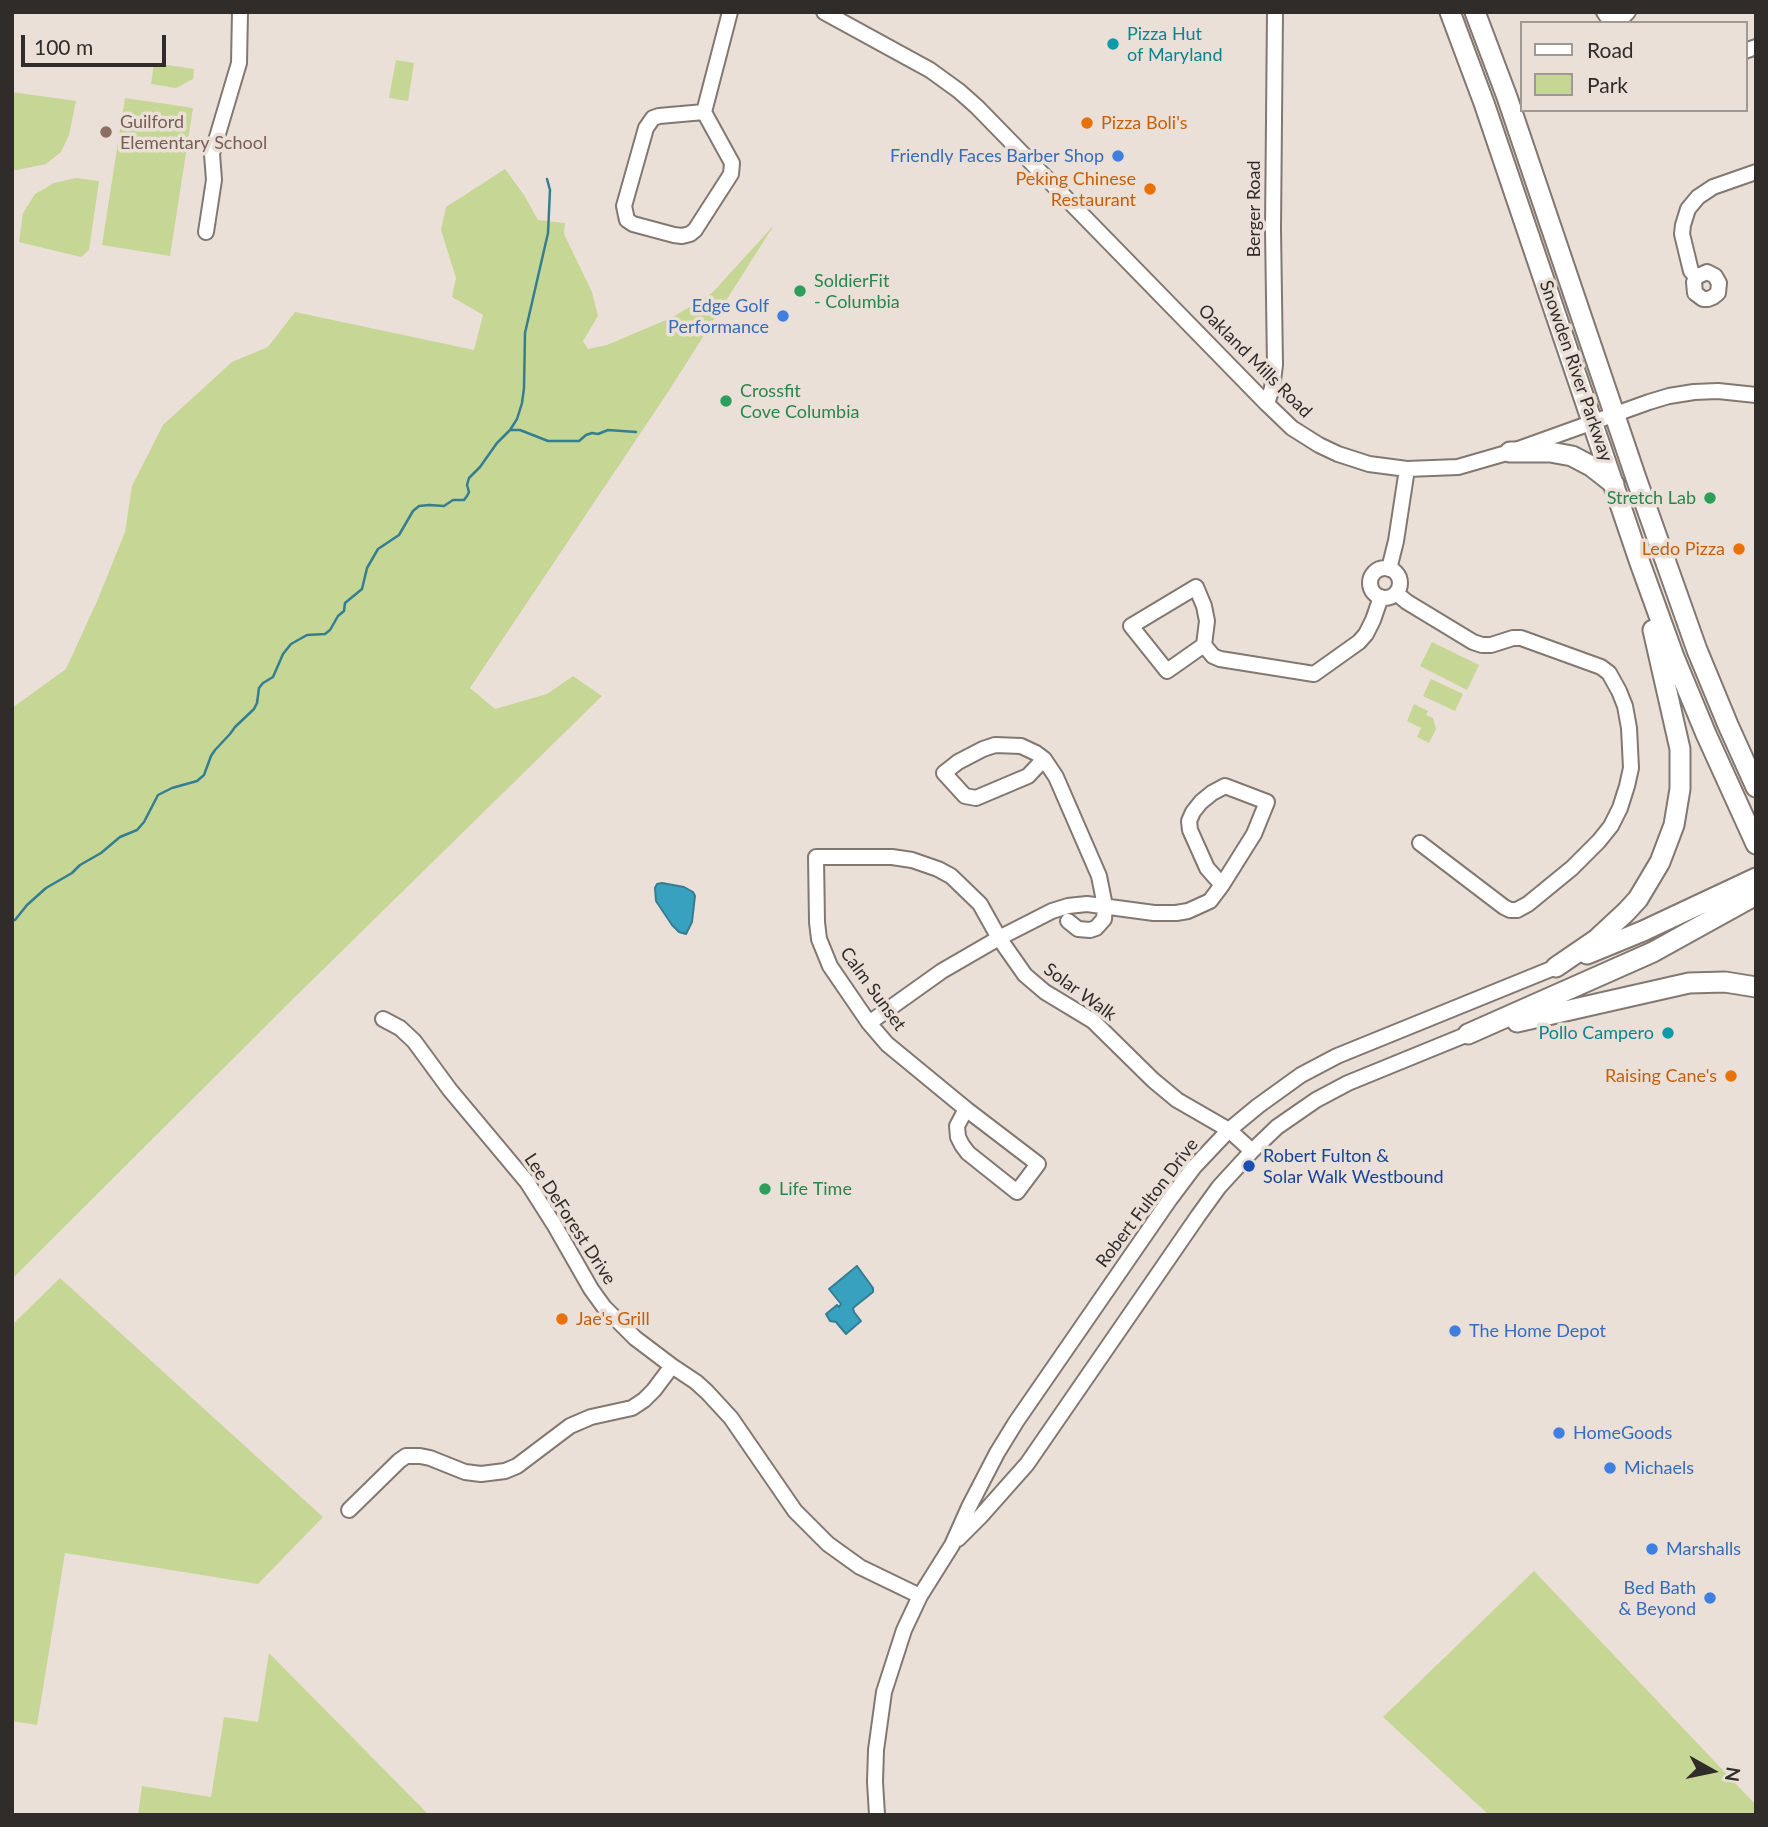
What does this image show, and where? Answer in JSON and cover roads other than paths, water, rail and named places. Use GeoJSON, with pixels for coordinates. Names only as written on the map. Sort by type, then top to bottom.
{"type":"FeatureCollection","features":[{"type":"Feature","properties":{"kind":"main road","name":"Snowden River Parkway"},"geometry":{"type":"LineString","coordinates":[[1450,12],[1485,103],[1640,564],[1674,657],[1756,844]]}},
{"type":"Feature","properties":{"kind":"main road","name":"Snowden River Parkway"},"geometry":{"type":"LineString","coordinates":[[1475,12],[1697,650],[1756,787]]}},
{"type":"Feature","properties":{"kind":"main road"},"geometry":{"type":"LineString","coordinates":[[1510,452],[1549,452],[1572,456],[1591,466],[1614,484]]}},
{"type":"Feature","properties":{"kind":"main road"},"geometry":{"type":"LineString","coordinates":[[1556,967],[1597,939],[1638,899],[1667,846],[1678,806],[1680,749],[1640,564]]}},
{"type":"Feature","properties":{"kind":"main road"},"geometry":{"type":"LineString","coordinates":[[1556,967],[1643,931],[1756,878]]}},
{"type":"Feature","properties":{"kind":"main road"},"geometry":{"type":"LineString","coordinates":[[1468,1034],[1653,952],[1756,895]]}},
{"type":"Feature","properties":{"kind":"main road"},"geometry":{"type":"LineString","coordinates":[[1468,1034],[1689,983],[1725,982],[1756,986]]}},
{"type":"Feature","properties":{"kind":"street"},"geometry":{"type":"LineString","coordinates":[[206,232],[214,180],[212,154],[239,63],[240,12]]}},
{"type":"Feature","properties":{"kind":"street"},"geometry":{"type":"LineString","coordinates":[[704,112],[659,116],[653,118],[646,128],[624,206],[627,219],[633,224],[682,236],[695,230],[733,169],[704,112],[730,12]]}},
{"type":"Feature","properties":{"kind":"street","name":"Oakland Mills Road"},"geometry":{"type":"LineString","coordinates":[[824,12],[930,70],[959,91],[1292,428],[1338,454],[1369,464],[1407,469],[1458,467],[1510,452],[1649,402],[1694,392],[1718,391],[1756,395]]}},
{"type":"Feature","properties":{"kind":"street","name":"Berger Road"},"geometry":{"type":"LineString","coordinates":[[1267,404],[1275,365],[1275,12]]}},
{"type":"Feature","properties":{"kind":"street"},"geometry":{"type":"LineString","coordinates":[[1611,18],[1621,19],[1628,12]]}},
{"type":"Feature","properties":{"kind":"street"},"geometry":{"type":"LineString","coordinates":[[1696,277],[1691,271],[1684,245],[1683,225],[1688,209],[1698,197],[1713,187],[1756,172]]}},
{"type":"Feature","properties":{"kind":"street"},"geometry":{"type":"LineString","coordinates":[[1390,569],[1407,469]]}},
{"type":"Feature","properties":{"kind":"street"},"geometry":{"type":"LineString","coordinates":[[1390,569],[1397,574],[1399,580],[1396,593],[1387,598],[1381,597],[1373,591],[1370,579],[1378,570],[1390,569]]}},
{"type":"Feature","properties":{"kind":"street"},"geometry":{"type":"LineString","coordinates":[[1204,645],[1167,671],[1132,626],[1196,587],[1207,621],[1204,645],[1213,656],[1314,674],[1366,634],[1381,597]]}},
{"type":"Feature","properties":{"kind":"street"},"geometry":{"type":"LineString","coordinates":[[1396,593],[1473,642],[1482,645],[1521,638],[1601,667],[1614,681],[1625,706],[1629,729],[1631,768],[1620,808],[1611,826],[1572,868],[1528,904],[1510,910],[1504,907],[1420,843]]}},
{"type":"Feature","properties":{"kind":"street"},"geometry":{"type":"LineString","coordinates":[[1044,759],[1027,776],[976,798],[965,796],[944,773],[958,762],[995,746],[1021,746],[1044,759],[1056,777],[1099,876],[1105,906],[1101,924],[1090,930],[1078,929],[1069,921]]}},
{"type":"Feature","properties":{"kind":"street"},"geometry":{"type":"LineString","coordinates":[[869,1023],[925,982],[999,938],[1052,911],[1076,904],[1176,914],[1210,901],[1222,885],[1254,834],[1267,802],[1226,786],[1201,802],[1189,821],[1190,830],[1206,868],[1222,885]]}},
{"type":"Feature","properties":{"kind":"street","name":"Solar Walk"},"geometry":{"type":"LineString","coordinates":[[816,857],[892,857],[912,860],[951,876],[973,895],[1017,964],[1034,983],[1093,1021],[1177,1100],[1229,1130],[1252,1151]]}},
{"type":"Feature","properties":{"kind":"street","name":"Calm Sunset"},"geometry":{"type":"LineString","coordinates":[[816,857],[819,939],[830,966],[869,1023],[887,1044],[1038,1164],[1017,1192],[968,1153],[962,1145],[957,1126],[967,1109]]}},
{"type":"Feature","properties":{"kind":"street","name":"Robert Fulton Drive"},"geometry":{"type":"LineString","coordinates":[[877,1815],[876,1750],[884,1692],[904,1630],[920,1596],[952,1545],[997,1452],[1016,1422],[1194,1167],[1229,1130],[1301,1075],[1337,1056],[1556,967]]}},
{"type":"Feature","properties":{"kind":"street","name":"Lee DeForest Drive"},"geometry":{"type":"LineString","coordinates":[[383,1019],[400,1028],[414,1041],[450,1090],[527,1182],[604,1307],[635,1338],[696,1382],[731,1418],[795,1511],[828,1544],[860,1567],[920,1596]]}},
{"type":"Feature","properties":{"kind":"street","name":"Robert Fulton Drive"},"geometry":{"type":"LineString","coordinates":[[952,1545],[1027,1464],[1205,1206],[1252,1151],[1278,1127],[1316,1100],[1348,1083],[1468,1034]]}},
{"type":"Feature","properties":{"kind":"street"},"geometry":{"type":"LineString","coordinates":[[349,1510],[406,1456],[429,1458],[466,1472],[481,1474],[505,1471],[517,1466],[570,1426],[591,1417],[632,1408],[654,1390],[672,1366]]}},
{"type":"Feature","properties":{"kind":"water"},"geometry":{"type":"Polygon","coordinates":[[[662,883],[684,887],[695,896],[692,922],[686,934],[679,932],[672,925],[656,901],[655,888],[662,883]]]}},
{"type":"Feature","properties":{"kind":"water"},"geometry":{"type":"Polygon","coordinates":[[[857,1266],[873,1292],[853,1308],[861,1321],[846,1334],[836,1322],[830,1321],[826,1314],[841,1304],[829,1289],[857,1266]]]}},
{"type":"Feature","properties":{"kind":"waterway"},"geometry":{"type":"LineString","coordinates":[[12,920],[46,888],[72,873],[120,837],[137,830],[158,795],[197,781],[204,775],[215,750],[254,709],[259,688],[273,677],[283,654],[291,644],[307,635],[325,634],[330,630],[344,611],[345,603],[362,589],[367,568],[378,549],[399,535],[413,511],[419,506],[444,506],[453,500],[464,500],[467,496],[469,478],[510,430],[522,403],[525,333],[548,233],[550,190],[547,179]]}},
{"type":"Feature","properties":{"kind":"waterway"},"geometry":{"type":"LineString","coordinates":[[510,430],[520,430],[548,441],[579,441],[586,435],[608,430],[636,432]]}},
{"type":"Feature","properties":{"kind":"place","name":"Pizza Hut of Maryland"},"geometry":{"type":"Point","coordinates":[1113,44]}},
{"type":"Feature","properties":{"kind":"place","name":"Pizza Boli's"},"geometry":{"type":"Point","coordinates":[1087,123]}},
{"type":"Feature","properties":{"kind":"place","name":"Guilford Elementary School"},"geometry":{"type":"Point","coordinates":[106,132]}},
{"type":"Feature","properties":{"kind":"place","name":"Friendly Faces Barber Shop"},"geometry":{"type":"Point","coordinates":[1118,156]}},
{"type":"Feature","properties":{"kind":"place","name":"Peking Chinese Restaurant"},"geometry":{"type":"Point","coordinates":[1150,189]}},
{"type":"Feature","properties":{"kind":"place","name":"SoldierFit - Columbia"},"geometry":{"type":"Point","coordinates":[800,291]}},
{"type":"Feature","properties":{"kind":"place","name":"Edge Golf Performance"},"geometry":{"type":"Point","coordinates":[783,316]}},
{"type":"Feature","properties":{"kind":"place","name":"Crossfit Cove Columbia"},"geometry":{"type":"Point","coordinates":[726,401]}},
{"type":"Feature","properties":{"kind":"place","name":"Stretch Lab"},"geometry":{"type":"Point","coordinates":[1710,498]}},
{"type":"Feature","properties":{"kind":"place","name":"Ledo Pizza"},"geometry":{"type":"Point","coordinates":[1739,549]}},
{"type":"Feature","properties":{"kind":"place","name":"Pollo Campero"},"geometry":{"type":"Point","coordinates":[1668,1033]}},
{"type":"Feature","properties":{"kind":"place","name":"Raising Cane's"},"geometry":{"type":"Point","coordinates":[1731,1076]}},
{"type":"Feature","properties":{"kind":"place","name":"Robert Fulton & Solar Walk Westbound"},"geometry":{"type":"Point","coordinates":[1249,1166]}},
{"type":"Feature","properties":{"kind":"place","name":"Life Time"},"geometry":{"type":"Point","coordinates":[765,1189]}},
{"type":"Feature","properties":{"kind":"place","name":"Jae's Grill"},"geometry":{"type":"Point","coordinates":[562,1319]}},
{"type":"Feature","properties":{"kind":"place","name":"The Home Depot"},"geometry":{"type":"Point","coordinates":[1455,1331]}},
{"type":"Feature","properties":{"kind":"place","name":"HomeGoods"},"geometry":{"type":"Point","coordinates":[1559,1433]}},
{"type":"Feature","properties":{"kind":"place","name":"Michaels"},"geometry":{"type":"Point","coordinates":[1610,1468]}},
{"type":"Feature","properties":{"kind":"place","name":"Marshalls"},"geometry":{"type":"Point","coordinates":[1652,1549]}},
{"type":"Feature","properties":{"kind":"place","name":"Bed Bath & Beyond"},"geometry":{"type":"Point","coordinates":[1710,1598]}}]}
